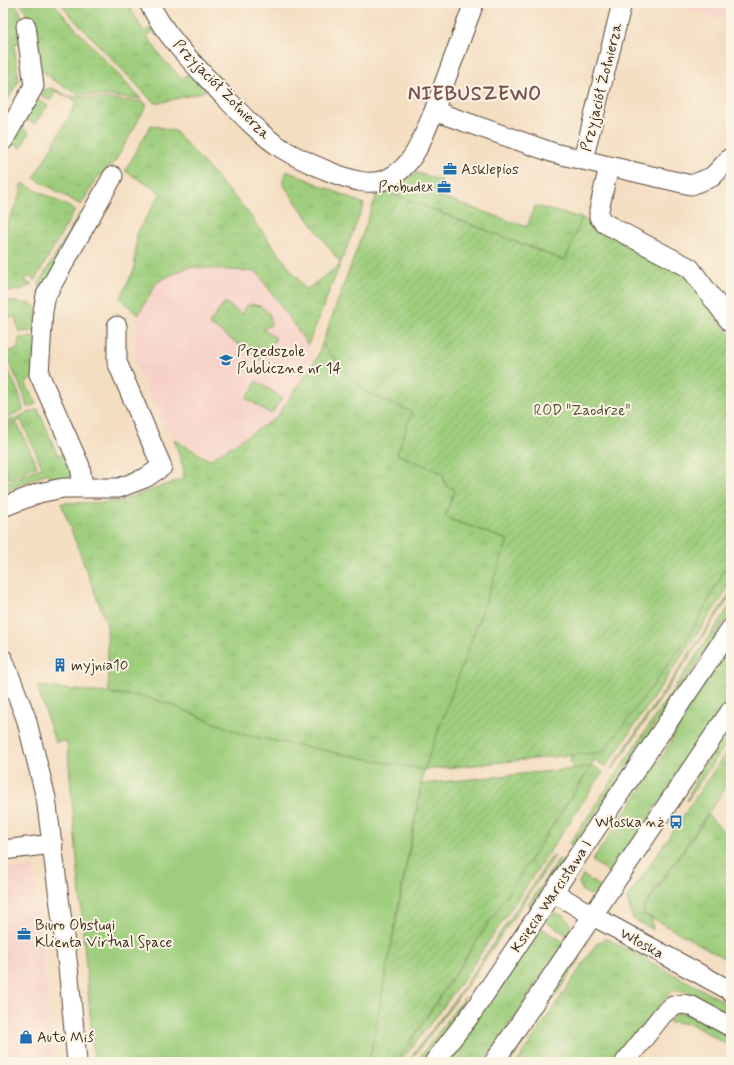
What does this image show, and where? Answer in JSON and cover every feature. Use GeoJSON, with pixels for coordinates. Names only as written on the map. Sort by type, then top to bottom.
{"type":"FeatureCollection","features":[{"type":"Feature","properties":{"kind":"street","name":"Przyjaciół Żołnierza"},"geometry":{"type":"LineString","coordinates":[[149,3],[164,28],[178,46],[255,127],[274,143],[298,158],[344,177],[364,182],[375,182],[388,178],[409,163],[434,111],[474,3]]}},
{"type":"Feature","properties":{"kind":"street","name":"Przyjaciół Żołnierza"},"geometry":{"type":"LineString","coordinates":[[434,111],[554,152],[582,160],[622,3]]}},
{"type":"Feature","properties":{"kind":"street"},"geometry":{"type":"LineString","coordinates":[[3,141],[34,86],[26,26]]}},
{"type":"Feature","properties":{"kind":"street"},"geometry":{"type":"LineString","coordinates":[[582,160],[691,185],[712,177],[731,157]]}},
{"type":"Feature","properties":{"kind":"street"},"geometry":{"type":"LineString","coordinates":[[610,166],[599,210],[599,217],[604,223],[690,268],[731,323]]}},
{"type":"Feature","properties":{"kind":"street"},"geometry":{"type":"LineString","coordinates":[[83,487],[80,466],[39,374],[43,311],[46,295],[113,176]]}},
{"type":"Feature","properties":{"kind":"street"},"geometry":{"type":"LineString","coordinates":[[3,507],[39,493],[63,488],[119,488],[145,478],[162,467],[117,362],[117,326]]}},
{"type":"Feature","properties":{"kind":"street","name":"Księcia Warcisława I"},"geometry":{"type":"LineString","coordinates":[[434,1062],[472,1013],[731,628]]}},
{"type":"Feature","properties":{"kind":"street"},"geometry":{"type":"LineString","coordinates":[[3,659],[31,737],[46,798],[53,844],[77,1062]]}},
{"type":"Feature","properties":{"kind":"street"},"geometry":{"type":"LineString","coordinates":[[494,1062],[731,710]]}},
{"type":"Feature","properties":{"kind":"street"},"geometry":{"type":"LineString","coordinates":[[3,850],[53,844]]}},
{"type":"Feature","properties":{"kind":"street","name":"Włoska"},"geometry":{"type":"LineString","coordinates":[[553,892],[593,916],[731,991]]}},
{"type":"Feature","properties":{"kind":"street"},"geometry":{"type":"LineString","coordinates":[[625,1062],[663,1014],[673,1006],[683,1004],[692,1006],[731,1027]]}},
{"type":"Feature","properties":{"kind":"shaded area"},"geometry":{"type":"Polygon","coordinates":[[[666,3],[731,3],[731,21],[666,3]]]}},
{"type":"Feature","properties":{"kind":"shaded area","name":"Przedszole Publiczne nr 14"},"geometry":{"type":"Polygon","coordinates":[[[188,267],[257,272],[317,358],[277,418],[210,458],[172,435],[166,429],[135,363],[138,315],[157,282],[188,267]]]}},
{"type":"Feature","properties":{"kind":"shaded area"},"geometry":{"type":"Polygon","coordinates":[[[33,867],[54,1062],[3,1062],[3,869],[33,867]]]}},
{"type":"Feature","properties":{"kind":"green space"},"geometry":{"type":"Polygon","coordinates":[[[3,3],[14,3],[18,7],[23,21],[23,42],[14,44],[19,80],[3,107],[3,3]]]}},
{"type":"Feature","properties":{"kind":"green space"},"geometry":{"type":"Polygon","coordinates":[[[20,3],[54,3],[141,99],[78,94],[51,79],[52,77],[37,68],[25,10],[20,3]]]}},
{"type":"Feature","properties":{"kind":"green space"},"geometry":{"type":"Polygon","coordinates":[[[61,3],[127,3],[144,32],[154,26],[157,29],[147,36],[162,58],[182,79],[191,72],[207,88],[203,92],[154,103],[68,13],[61,3]]]}},
{"type":"Feature","properties":{"kind":"green space"},"geometry":{"type":"Polygon","coordinates":[[[52,88],[68,96],[144,102],[147,105],[116,160],[96,179],[81,205],[34,178],[77,102],[56,91],[50,101],[40,94],[43,90],[52,88]]]}},
{"type":"Feature","properties":{"kind":"green space"},"geometry":{"type":"Polygon","coordinates":[[[36,99],[48,106],[34,124],[23,117],[36,99]]]}},
{"type":"Feature","properties":{"kind":"green space"},"geometry":{"type":"Polygon","coordinates":[[[19,125],[29,133],[21,148],[10,142],[19,125]]]}},
{"type":"Feature","properties":{"kind":"green space"},"geometry":{"type":"Polygon","coordinates":[[[151,125],[175,131],[246,210],[306,290],[340,265],[308,345],[257,272],[188,267],[157,282],[138,315],[120,298],[134,270],[137,233],[161,193],[125,171],[151,125]]]}},
{"type":"Feature","properties":{"kind":"green space"},"geometry":{"type":"Polygon","coordinates":[[[287,171],[364,204],[340,263],[282,183],[287,171]]]}},
{"type":"Feature","properties":{"kind":"green space"},"geometry":{"type":"Polygon","coordinates":[[[418,173],[442,181],[439,196],[527,227],[535,206],[582,218],[566,261],[379,189],[418,173]]]}},
{"type":"Feature","properties":{"kind":"green space"},"geometry":{"type":"Polygon","coordinates":[[[22,183],[75,210],[35,280],[28,276],[25,281],[32,285],[20,290],[3,292],[3,233],[22,190],[20,189],[22,183]]]}},
{"type":"Feature","properties":{"kind":"green space","name":"ROD \"Zaodrze\""},"geometry":{"type":"Polygon","coordinates":[[[379,189],[565,261],[582,218],[689,277],[731,336],[731,558],[689,636],[603,752],[424,770],[508,540],[445,517],[455,490],[446,486],[442,473],[397,454],[412,412],[365,392],[322,344],[379,189]]]}},
{"type":"Feature","properties":{"kind":"green space"},"geometry":{"type":"Polygon","coordinates":[[[80,213],[85,216],[42,293],[39,283],[80,213]]]}},
{"type":"Feature","properties":{"kind":"green space"},"geometry":{"type":"Polygon","coordinates":[[[3,300],[31,304],[35,306],[36,331],[19,332],[15,316],[3,321],[3,300]]]}},
{"type":"Feature","properties":{"kind":"green space"},"geometry":{"type":"Polygon","coordinates":[[[225,302],[243,315],[244,308],[250,304],[261,306],[270,314],[271,325],[263,329],[276,338],[261,360],[209,324],[225,302]]]}},
{"type":"Feature","properties":{"kind":"green space"},"geometry":{"type":"Polygon","coordinates":[[[35,337],[35,378],[25,382],[36,404],[27,408],[24,395],[5,353],[18,348],[19,338],[35,337]]]}},
{"type":"Feature","properties":{"kind":"green space"},"geometry":{"type":"Polygon","coordinates":[[[322,344],[365,392],[412,412],[397,454],[442,473],[446,486],[455,490],[445,517],[508,540],[424,770],[244,735],[174,706],[145,697],[109,693],[107,625],[61,503],[117,502],[184,478],[183,467],[174,439],[209,460],[276,418],[317,358],[322,344]]]}},
{"type":"Feature","properties":{"kind":"green space"},"geometry":{"type":"Polygon","coordinates":[[[3,359],[20,396],[23,410],[3,419],[3,359]]]}},
{"type":"Feature","properties":{"kind":"green space"},"geometry":{"type":"Polygon","coordinates":[[[257,381],[282,398],[271,414],[246,398],[257,381]]]}},
{"type":"Feature","properties":{"kind":"green space"},"geometry":{"type":"Polygon","coordinates":[[[38,409],[58,456],[69,452],[72,475],[69,479],[52,483],[48,473],[3,492],[3,476],[6,483],[42,467],[21,420],[3,427],[3,423],[38,409]]]}},
{"type":"Feature","properties":{"kind":"green space"},"geometry":{"type":"Polygon","coordinates":[[[17,423],[37,466],[9,479],[3,467],[3,430],[17,423]]]}},
{"type":"Feature","properties":{"kind":"green space"},"geometry":{"type":"Polygon","coordinates":[[[731,558],[731,584],[606,767],[593,760],[592,765],[603,772],[442,1009],[400,1062],[394,1062],[421,1026],[591,767],[572,769],[570,755],[603,752],[689,636],[731,558]]]}},
{"type":"Feature","properties":{"kind":"green space"},"geometry":{"type":"Polygon","coordinates":[[[731,592],[731,595],[613,769],[611,769],[731,592]]]}},
{"type":"Feature","properties":{"kind":"green space"},"geometry":{"type":"Polygon","coordinates":[[[731,604],[731,613],[572,848],[570,843],[731,604]]]}},
{"type":"Feature","properties":{"kind":"green space"},"geometry":{"type":"Polygon","coordinates":[[[731,643],[731,696],[611,874],[592,861],[665,753],[690,705],[731,643]]]}},
{"type":"Feature","properties":{"kind":"green space"},"geometry":{"type":"Polygon","coordinates":[[[37,686],[145,697],[174,706],[244,735],[424,770],[369,1062],[94,1062],[67,741],[55,742],[37,686]]]}},
{"type":"Feature","properties":{"kind":"green space"},"geometry":{"type":"Polygon","coordinates":[[[727,736],[730,738],[687,801],[697,776],[723,737],[727,736]]]}},
{"type":"Feature","properties":{"kind":"green space"},"geometry":{"type":"Polygon","coordinates":[[[731,745],[731,780],[643,908],[644,915],[652,919],[653,930],[633,919],[627,899],[731,745]]]}},
{"type":"Feature","properties":{"kind":"green space"},"geometry":{"type":"Polygon","coordinates":[[[591,767],[407,1047],[394,1062],[369,1062],[422,784],[591,767]]]}},
{"type":"Feature","properties":{"kind":"green space"},"geometry":{"type":"Polygon","coordinates":[[[708,815],[731,839],[731,962],[645,914],[644,908],[708,815]]]}},
{"type":"Feature","properties":{"kind":"green space"},"geometry":{"type":"Polygon","coordinates":[[[552,856],[555,856],[448,1012],[409,1062],[407,1062],[459,994],[552,856]]]}},
{"type":"Feature","properties":{"kind":"green space"},"geometry":{"type":"Polygon","coordinates":[[[559,859],[564,862],[531,911],[528,905],[559,859]]]}},
{"type":"Feature","properties":{"kind":"green space"},"geometry":{"type":"Polygon","coordinates":[[[583,875],[602,888],[598,893],[590,895],[581,890],[579,883],[583,875]]]}},
{"type":"Feature","properties":{"kind":"green space"},"geometry":{"type":"Polygon","coordinates":[[[555,913],[560,914],[569,921],[571,928],[569,937],[544,920],[555,913]]]}},
{"type":"Feature","properties":{"kind":"green space"},"geometry":{"type":"Polygon","coordinates":[[[540,927],[565,943],[484,1062],[444,1062],[540,927]]]}},
{"type":"Feature","properties":{"kind":"green space"},"geometry":{"type":"Polygon","coordinates":[[[608,939],[731,1005],[731,1016],[686,991],[672,991],[613,1062],[517,1062],[597,943],[608,939]]]}},
{"type":"Feature","properties":{"kind":"green space"},"geometry":{"type":"Polygon","coordinates":[[[578,952],[581,958],[511,1061],[504,1062],[578,952]]]}},
{"type":"Feature","properties":{"kind":"green space"},"geometry":{"type":"Polygon","coordinates":[[[465,997],[457,1015],[441,1039],[423,1062],[416,1062],[465,997]]]}},
{"type":"Feature","properties":{"kind":"green space"},"geometry":{"type":"Polygon","coordinates":[[[677,1013],[691,1014],[731,1037],[731,1047],[691,1024],[677,1023],[674,1021],[671,1024],[668,1022],[677,1013]]]}},
{"type":"Feature","properties":{"kind":"place","name":"Asklepios"},"geometry":{"type":"Point","coordinates":[450,169]}},
{"type":"Feature","properties":{"kind":"place","name":"Probudex"},"geometry":{"type":"Point","coordinates":[444,187]}},
{"type":"Feature","properties":{"kind":"place","name":"Przedszole Publiczne nr 14"},"geometry":{"type":"Point","coordinates":[226,360]}},
{"type":"Feature","properties":{"kind":"place","name":"myjnia10"},"geometry":{"type":"Point","coordinates":[60,665]}},
{"type":"Feature","properties":{"kind":"place","name":"Włoska nż"},"geometry":{"type":"Point","coordinates":[676,822]}},
{"type":"Feature","properties":{"kind":"place","name":"Biuro Obsługi Klienta Virtual Space"},"geometry":{"type":"Point","coordinates":[24,934]}},
{"type":"Feature","properties":{"kind":"place","name":"Auto Miś"},"geometry":{"type":"Point","coordinates":[26,1037]}},
{"type":"Feature","properties":{"kind":"district","name":"NIEBUSZEWO"},"geometry":{"type":"Point","coordinates":[475,93]}}]}
